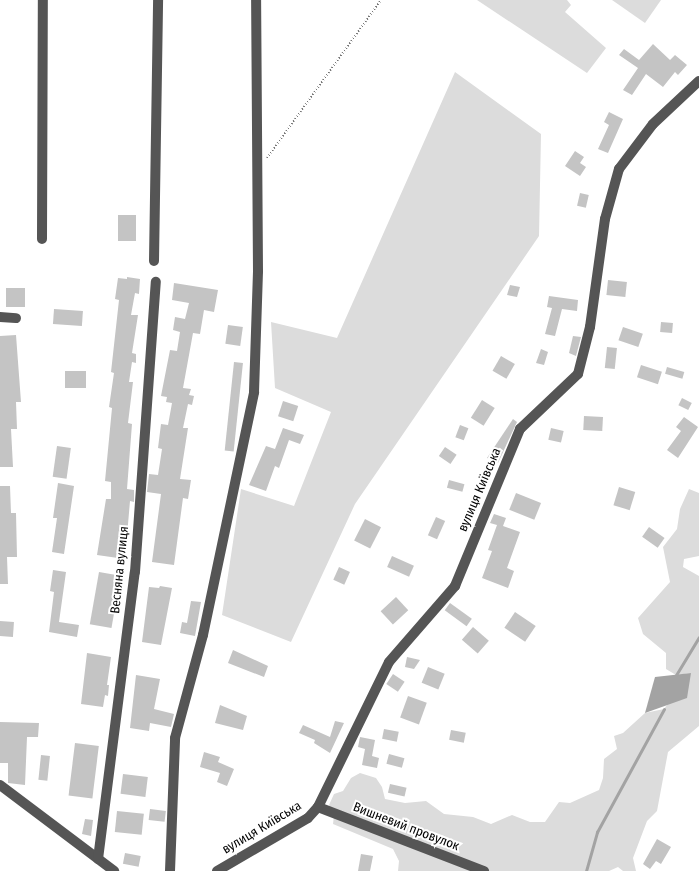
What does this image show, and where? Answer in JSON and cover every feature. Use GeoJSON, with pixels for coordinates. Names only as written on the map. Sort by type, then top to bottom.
{"type":"FeatureCollection","features":[{"type":"Feature","properties":{"kind":"street"},"geometry":{"type":"LineString","coordinates":[[42,239],[43,0]]}},
{"type":"Feature","properties":{"kind":"street"},"geometry":{"type":"LineString","coordinates":[[154,261],[158,0]]}},
{"type":"Feature","properties":{"kind":"street"},"geometry":{"type":"LineString","coordinates":[[170,871],[175,738],[203,635],[254,392],[258,171],[256,0]]}},
{"type":"Feature","properties":{"kind":"street","name":"вулиця Київська"},"geometry":{"type":"LineString","coordinates":[[217,871],[308,818],[318,807],[389,662],[455,586],[520,429],[578,374],[590,327],[605,219],[619,169],[653,124],[699,81]]}},
{"type":"Feature","properties":{"kind":"street","name":"Весняна вулиця"},"geometry":{"type":"LineString","coordinates":[[98,859],[135,572],[156,282]]}},
{"type":"Feature","properties":{"kind":"street"},"geometry":{"type":"LineString","coordinates":[[0,317],[16,318]]}},
{"type":"Feature","properties":{"kind":"street"},"geometry":{"type":"LineString","coordinates":[[0,785],[114,871]]}},
{"type":"Feature","properties":{"kind":"street","name":"Вишневий провулок"},"geometry":{"type":"LineString","coordinates":[[318,807],[484,871]]}},
{"type":"Feature","properties":{"kind":"path"},"geometry":{"type":"LineString","coordinates":[[258,171],[381,0]]}},
{"type":"Feature","properties":{"kind":"shaded area"},"geometry":{"type":"Polygon","coordinates":[[[477,0],[567,0],[571,5],[565,12],[606,48],[587,73],[477,0]]]}},
{"type":"Feature","properties":{"kind":"shaded area"},"geometry":{"type":"Polygon","coordinates":[[[612,0],[661,0],[645,23],[612,0]]]}},
{"type":"Feature","properties":{"kind":"shaded area"},"geometry":{"type":"Polygon","coordinates":[[[455,72],[541,134],[539,236],[355,504],[291,642],[222,615],[241,489],[294,506],[331,412],[275,388],[271,322],[337,338],[455,72]]]}},
{"type":"Feature","properties":{"kind":"shaded area"},"geometry":{"type":"Polygon","coordinates":[[[689,489],[699,493],[699,556],[684,559],[683,567],[699,576],[699,726],[668,752],[657,811],[647,821],[633,858],[636,871],[623,871],[618,867],[609,871],[398,871],[399,861],[393,849],[333,824],[334,815],[329,805],[334,794],[343,791],[351,778],[360,773],[376,778],[382,787],[385,799],[405,803],[426,801],[444,814],[473,817],[491,824],[512,815],[530,822],[545,822],[559,802],[570,803],[599,790],[603,778],[604,759],[617,749],[614,736],[623,733],[645,713],[664,709],[691,673],[676,675],[666,669],[666,653],[643,634],[638,618],[670,582],[663,547],[677,529],[680,509],[689,489]]]}},
{"type":"Feature","properties":{"kind":"shaded area"},"geometry":{"type":"Polygon","coordinates":[[[691,673],[687,698],[645,713],[655,677],[691,673]]]}},
{"type":"Feature","properties":{"kind":"building"},"geometry":{"type":"Polygon","coordinates":[[[653,44],[670,60],[675,55],[687,65],[678,75],[675,72],[663,87],[646,74],[632,95],[623,90],[638,68],[619,55],[624,49],[639,60],[653,44]]]}},
{"type":"Feature","properties":{"kind":"building"},"geometry":{"type":"Polygon","coordinates":[[[609,112],[623,119],[608,153],[598,149],[609,125],[604,122],[609,112]]]}},
{"type":"Feature","properties":{"kind":"building"},"geometry":{"type":"Polygon","coordinates":[[[575,151],[584,157],[580,163],[586,167],[580,176],[565,166],[575,151]]]}},
{"type":"Feature","properties":{"kind":"building"},"geometry":{"type":"Polygon","coordinates":[[[580,193],[589,195],[586,208],[577,206],[580,193]]]}},
{"type":"Feature","properties":{"kind":"building"},"geometry":{"type":"Polygon","coordinates":[[[118,215],[136,215],[136,241],[118,241],[118,215]]]}},
{"type":"Feature","properties":{"kind":"building"},"geometry":{"type":"Polygon","coordinates":[[[127,277],[140,279],[139,294],[135,293],[131,315],[138,315],[132,353],[136,354],[136,363],[132,362],[129,382],[133,382],[128,423],[132,424],[127,489],[134,490],[134,502],[130,501],[125,559],[97,555],[106,499],[111,499],[111,482],[105,481],[112,408],[109,407],[114,373],[111,372],[119,300],[115,299],[118,278],[127,279],[127,277]]]}},
{"type":"Feature","properties":{"kind":"building"},"geometry":{"type":"Polygon","coordinates":[[[608,280],[627,282],[625,297],[606,295],[608,280]]]}},
{"type":"Feature","properties":{"kind":"building"},"geometry":{"type":"Polygon","coordinates":[[[174,283],[218,290],[214,312],[204,310],[200,334],[193,333],[183,388],[191,389],[189,395],[194,396],[192,405],[188,404],[183,428],[188,428],[180,479],[191,480],[188,499],[183,498],[174,565],[152,562],[161,494],[147,492],[149,474],[158,475],[162,449],[158,448],[161,424],[168,425],[172,403],[166,402],[167,397],[161,396],[170,350],[177,351],[180,332],[173,330],[175,317],[185,319],[189,303],[172,300],[174,283]]]}},
{"type":"Feature","properties":{"kind":"building"},"geometry":{"type":"Polygon","coordinates":[[[510,285],[520,287],[517,297],[507,295],[510,285]]]}},
{"type":"Feature","properties":{"kind":"building"},"geometry":{"type":"Polygon","coordinates":[[[6,288],[25,288],[25,307],[6,307],[6,288]]]}},
{"type":"Feature","properties":{"kind":"building"},"geometry":{"type":"Polygon","coordinates":[[[549,296],[578,300],[577,311],[562,309],[555,336],[545,334],[552,308],[547,307],[549,296]]]}},
{"type":"Feature","properties":{"kind":"building"},"geometry":{"type":"Polygon","coordinates":[[[54,309],[83,311],[82,326],[53,324],[54,309]]]}},
{"type":"Feature","properties":{"kind":"building"},"geometry":{"type":"Polygon","coordinates":[[[661,322],[673,323],[672,333],[660,332],[661,322]]]}},
{"type":"Feature","properties":{"kind":"building"},"geometry":{"type":"Polygon","coordinates":[[[228,325],[243,327],[240,346],[225,344],[228,325]]]}},
{"type":"Feature","properties":{"kind":"building"},"geometry":{"type":"Polygon","coordinates":[[[623,327],[643,334],[638,347],[618,340],[623,327]]]}},
{"type":"Feature","properties":{"kind":"building"},"geometry":{"type":"Polygon","coordinates":[[[16,335],[21,402],[16,402],[17,429],[11,429],[13,467],[0,467],[0,336],[16,335]]]}},
{"type":"Feature","properties":{"kind":"building"},"geometry":{"type":"Polygon","coordinates":[[[573,336],[581,337],[576,356],[569,353],[573,336]]]}},
{"type":"Feature","properties":{"kind":"building"},"geometry":{"type":"Polygon","coordinates":[[[607,347],[617,348],[615,369],[605,368],[607,347]]]}},
{"type":"Feature","properties":{"kind":"building"},"geometry":{"type":"Polygon","coordinates":[[[541,349],[548,352],[544,365],[536,363],[541,349]]]}},
{"type":"Feature","properties":{"kind":"building"},"geometry":{"type":"Polygon","coordinates":[[[501,356],[515,364],[506,379],[492,371],[501,356]]]}},
{"type":"Feature","properties":{"kind":"building"},"geometry":{"type":"Polygon","coordinates":[[[234,362],[243,363],[234,451],[225,451],[234,362]]]}},
{"type":"Feature","properties":{"kind":"building"},"geometry":{"type":"Polygon","coordinates":[[[641,365],[662,372],[658,384],[637,377],[641,365]]]}},
{"type":"Feature","properties":{"kind":"building"},"geometry":{"type":"Polygon","coordinates":[[[667,367],[684,372],[682,379],[665,374],[667,367]]]}},
{"type":"Feature","properties":{"kind":"building"},"geometry":{"type":"Polygon","coordinates":[[[65,371],[86,371],[86,388],[65,388],[65,371]]]}},
{"type":"Feature","properties":{"kind":"building"},"geometry":{"type":"Polygon","coordinates":[[[682,398],[692,403],[688,410],[678,405],[682,398]]]}},
{"type":"Feature","properties":{"kind":"building"},"geometry":{"type":"Polygon","coordinates":[[[482,400],[495,408],[484,426],[471,418],[482,400]]]}},
{"type":"Feature","properties":{"kind":"building"},"geometry":{"type":"Polygon","coordinates":[[[283,401],[298,406],[293,421],[278,416],[283,401]]]}},
{"type":"Feature","properties":{"kind":"building"},"geometry":{"type":"Polygon","coordinates":[[[584,416],[603,417],[602,431],[583,430],[584,416]]]}},
{"type":"Feature","properties":{"kind":"building"},"geometry":{"type":"Polygon","coordinates":[[[684,417],[698,427],[678,458],[667,450],[681,431],[676,427],[684,417]]]}},
{"type":"Feature","properties":{"kind":"building"},"geometry":{"type":"Polygon","coordinates":[[[513,419],[517,422],[498,463],[487,458],[513,419]]]}},
{"type":"Feature","properties":{"kind":"building"},"geometry":{"type":"Polygon","coordinates":[[[460,425],[468,428],[464,440],[455,437],[460,425]]]}},
{"type":"Feature","properties":{"kind":"building"},"geometry":{"type":"Polygon","coordinates":[[[283,428],[304,435],[300,444],[289,440],[279,468],[275,466],[266,491],[249,485],[266,446],[275,449],[283,428]]]}},
{"type":"Feature","properties":{"kind":"building"},"geometry":{"type":"Polygon","coordinates":[[[551,428],[564,431],[561,443],[548,440],[551,428]]]}},
{"type":"Feature","properties":{"kind":"building"},"geometry":{"type":"Polygon","coordinates":[[[57,446],[71,448],[67,479],[53,477],[57,446]]]}},
{"type":"Feature","properties":{"kind":"building"},"geometry":{"type":"Polygon","coordinates":[[[445,447],[457,455],[450,464],[439,456],[445,447]]]}},
{"type":"Feature","properties":{"kind":"building"},"geometry":{"type":"Polygon","coordinates":[[[449,480],[464,484],[462,492],[447,488],[449,480]]]}},
{"type":"Feature","properties":{"kind":"building"},"geometry":{"type":"Polygon","coordinates":[[[58,483],[74,486],[64,554],[52,552],[57,518],[53,518],[58,483]]]}},
{"type":"Feature","properties":{"kind":"building"},"geometry":{"type":"Polygon","coordinates":[[[0,486],[10,486],[11,513],[16,513],[17,557],[7,557],[8,584],[0,584],[0,486]]]}},
{"type":"Feature","properties":{"kind":"building"},"geometry":{"type":"Polygon","coordinates":[[[619,487],[635,492],[630,510],[613,505],[619,487]]]}},
{"type":"Feature","properties":{"kind":"building"},"geometry":{"type":"Polygon","coordinates":[[[516,493],[541,503],[534,520],[509,510],[516,493]]]}},
{"type":"Feature","properties":{"kind":"building"},"geometry":{"type":"Polygon","coordinates":[[[494,514],[506,518],[503,526],[520,532],[507,568],[514,571],[508,588],[482,578],[492,551],[488,550],[497,525],[490,523],[494,514]]]}},
{"type":"Feature","properties":{"kind":"building"},"geometry":{"type":"Polygon","coordinates":[[[436,517],[445,521],[437,539],[428,535],[436,517]]]}},
{"type":"Feature","properties":{"kind":"building"},"geometry":{"type":"Polygon","coordinates":[[[365,519],[381,527],[370,549],[354,540],[365,519]]]}},
{"type":"Feature","properties":{"kind":"building"},"geometry":{"type":"Polygon","coordinates":[[[649,527],[665,538],[658,548],[642,537],[649,527]]]}},
{"type":"Feature","properties":{"kind":"building"},"geometry":{"type":"Polygon","coordinates":[[[392,556],[414,566],[409,577],[387,567],[392,556]]]}},
{"type":"Feature","properties":{"kind":"building"},"geometry":{"type":"Polygon","coordinates":[[[339,567],[350,572],[344,585],[333,580],[339,567]]]}},
{"type":"Feature","properties":{"kind":"building"},"geometry":{"type":"Polygon","coordinates":[[[53,570],[66,572],[59,622],[79,625],[77,637],[49,632],[54,592],[50,591],[53,570]]]}},
{"type":"Feature","properties":{"kind":"building"},"geometry":{"type":"Polygon","coordinates":[[[99,572],[121,576],[111,628],[90,624],[99,572]]]}},
{"type":"Feature","properties":{"kind":"building"},"geometry":{"type":"Polygon","coordinates":[[[160,586],[172,588],[161,645],[142,642],[149,587],[159,588],[160,586]]]}},
{"type":"Feature","properties":{"kind":"building"},"geometry":{"type":"Polygon","coordinates":[[[396,597],[408,610],[393,624],[381,611],[396,597]]]}},
{"type":"Feature","properties":{"kind":"building"},"geometry":{"type":"Polygon","coordinates":[[[191,601],[201,602],[195,636],[180,633],[182,622],[187,623],[191,601]]]}},
{"type":"Feature","properties":{"kind":"building"},"geometry":{"type":"Polygon","coordinates":[[[450,603],[472,619],[467,626],[445,610],[450,603]]]}},
{"type":"Feature","properties":{"kind":"building"},"geometry":{"type":"Polygon","coordinates":[[[515,612],[536,626],[525,642],[504,628],[515,612]]]}},
{"type":"Feature","properties":{"kind":"building"},"geometry":{"type":"Polygon","coordinates":[[[0,621],[14,622],[13,637],[0,636],[0,621]]]}},
{"type":"Feature","properties":{"kind":"building"},"geometry":{"type":"Polygon","coordinates":[[[473,627],[489,641],[478,654],[462,640],[473,627]]]}},
{"type":"Feature","properties":{"kind":"building"},"geometry":{"type":"Polygon","coordinates":[[[233,650],[268,666],[264,677],[228,663],[233,650]]]}},
{"type":"Feature","properties":{"kind":"building"},"geometry":{"type":"Polygon","coordinates":[[[87,653],[111,657],[107,685],[109,685],[108,696],[105,695],[103,707],[81,704],[87,653]]]}},
{"type":"Feature","properties":{"kind":"building"},"geometry":{"type":"Polygon","coordinates":[[[407,657],[420,660],[414,669],[405,667],[407,657]]]}},
{"type":"Feature","properties":{"kind":"building"},"geometry":{"type":"Polygon","coordinates":[[[428,667],[445,674],[438,690],[422,683],[428,667]]]}},
{"type":"Feature","properties":{"kind":"building"},"geometry":{"type":"Polygon","coordinates":[[[393,674],[405,682],[398,692],[386,684],[393,674]]]}},
{"type":"Feature","properties":{"kind":"building"},"geometry":{"type":"Polygon","coordinates":[[[136,675],[160,679],[154,709],[174,714],[171,727],[150,723],[149,731],[130,728],[136,675]]]}},
{"type":"Feature","properties":{"kind":"building"},"geometry":{"type":"Polygon","coordinates":[[[408,696],[427,703],[419,724],[400,718],[408,696]]]}},
{"type":"Feature","properties":{"kind":"building"},"geometry":{"type":"Polygon","coordinates":[[[220,705],[247,716],[243,730],[215,723],[220,705]]]}},
{"type":"Feature","properties":{"kind":"building"},"geometry":{"type":"Polygon","coordinates":[[[335,721],[344,723],[330,753],[314,743],[315,740],[299,733],[303,725],[330,737],[335,721]]]}},
{"type":"Feature","properties":{"kind":"building"},"geometry":{"type":"Polygon","coordinates":[[[0,722],[39,723],[38,737],[27,737],[25,785],[8,783],[8,763],[0,763],[0,722]]]}},
{"type":"Feature","properties":{"kind":"building"},"geometry":{"type":"Polygon","coordinates":[[[384,729],[399,732],[397,742],[382,739],[384,729]]]}},
{"type":"Feature","properties":{"kind":"building"},"geometry":{"type":"Polygon","coordinates":[[[451,730],[466,733],[464,743],[449,740],[451,730]]]}},
{"type":"Feature","properties":{"kind":"building"},"geometry":{"type":"Polygon","coordinates":[[[360,737],[375,740],[372,756],[379,758],[377,768],[362,765],[365,749],[358,747],[360,737]]]}},
{"type":"Feature","properties":{"kind":"building"},"geometry":{"type":"Polygon","coordinates":[[[75,743],[99,746],[92,799],[69,796],[75,743]]]}},
{"type":"Feature","properties":{"kind":"building"},"geometry":{"type":"Polygon","coordinates":[[[204,752],[220,757],[218,762],[234,769],[227,786],[217,782],[220,773],[200,767],[204,752]]]}},
{"type":"Feature","properties":{"kind":"building"},"geometry":{"type":"Polygon","coordinates":[[[389,754],[404,758],[402,768],[386,764],[389,754]]]}},
{"type":"Feature","properties":{"kind":"building"},"geometry":{"type":"Polygon","coordinates":[[[41,755],[50,756],[47,781],[38,780],[41,755]]]}},
{"type":"Feature","properties":{"kind":"building"},"geometry":{"type":"Polygon","coordinates":[[[123,774],[148,777],[145,797],[121,794],[123,774]]]}},
{"type":"Feature","properties":{"kind":"building"},"geometry":{"type":"Polygon","coordinates":[[[390,784],[407,788],[405,797],[388,793],[390,784]]]}},
{"type":"Feature","properties":{"kind":"building"},"geometry":{"type":"Polygon","coordinates":[[[150,809],[166,811],[165,822],[149,820],[150,809]]]}},
{"type":"Feature","properties":{"kind":"building"},"geometry":{"type":"Polygon","coordinates":[[[117,811],[144,814],[142,835],[115,832],[117,811]]]}},
{"type":"Feature","properties":{"kind":"building"},"geometry":{"type":"Polygon","coordinates":[[[85,819],[93,820],[91,836],[82,834],[85,819]]]}},
{"type":"Feature","properties":{"kind":"building"},"geometry":{"type":"Polygon","coordinates":[[[657,839],[671,847],[661,864],[656,861],[650,869],[643,864],[657,839]]]}},
{"type":"Feature","properties":{"kind":"building"},"geometry":{"type":"Polygon","coordinates":[[[125,853],[141,856],[139,867],[123,864],[125,853]]]}},
{"type":"Feature","properties":{"kind":"building"},"geometry":{"type":"Polygon","coordinates":[[[361,854],[373,856],[370,871],[358,871],[361,854]]]}},
{"type":"Feature","properties":{"kind":"waterway"},"geometry":{"type":"LineString","coordinates":[[676,675],[699,637]]}},
{"type":"Feature","properties":{"kind":"waterway"},"geometry":{"type":"LineString","coordinates":[[586,871],[597,832],[664,709]]}}]}
